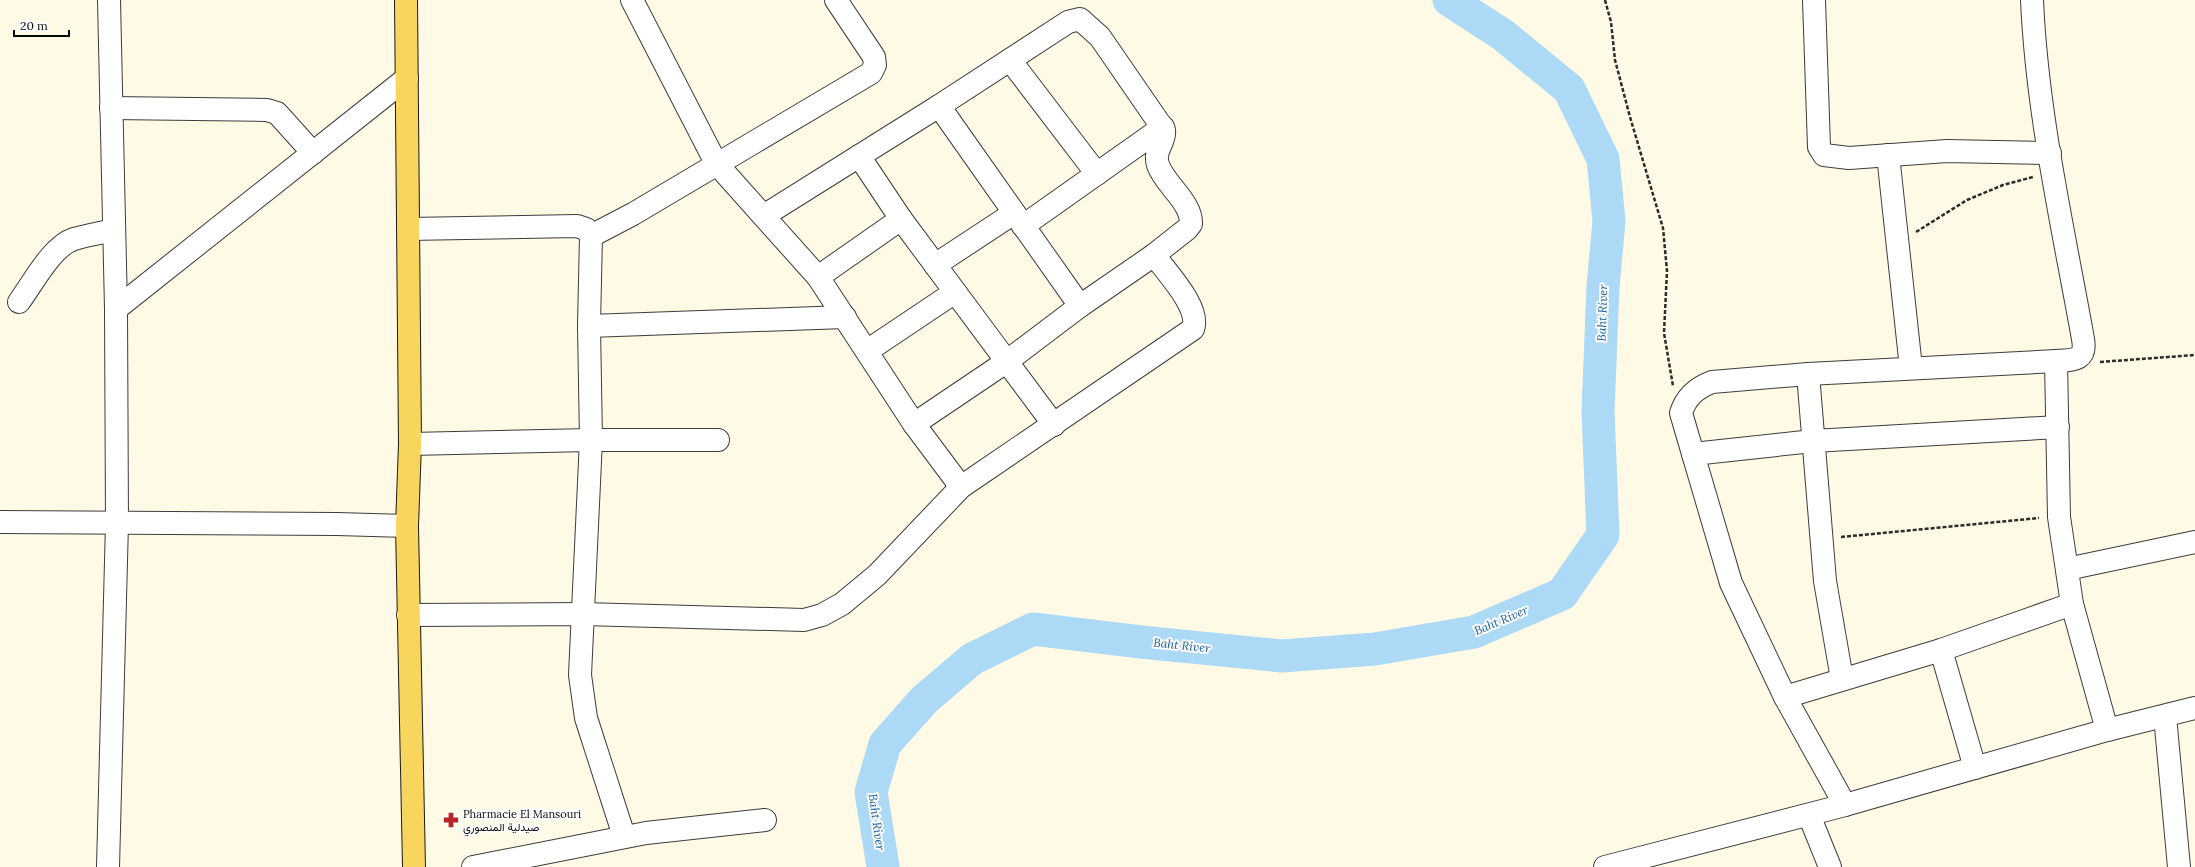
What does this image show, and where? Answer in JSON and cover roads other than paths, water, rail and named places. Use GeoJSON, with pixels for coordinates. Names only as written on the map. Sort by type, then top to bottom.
{"type":"FeatureCollection","features":[{"type":"Feature","properties":{"kind":"main road"},"geometry":{"type":"LineString","coordinates":[[406,0],[410,444],[407,526],[414,867]]}},
{"type":"Feature","properties":{"kind":"street"},"geometry":{"type":"LineString","coordinates":[[108,867],[117,523],[116,309],[109,0]]}},
{"type":"Feature","properties":{"kind":"street"},"geometry":{"type":"LineString","coordinates":[[632,0],[716,163],[765,215],[818,277],[914,424],[961,487]]}},
{"type":"Feature","properties":{"kind":"street"},"geometry":{"type":"LineString","coordinates":[[590,236],[639,210],[716,163],[871,73],[875,65],[874,57],[836,0]]}},
{"type":"Feature","properties":{"kind":"street"},"geometry":{"type":"LineString","coordinates":[[1814,0],[1819,147],[1824,155],[1831,158],[1848,158],[1947,151],[2051,162]]}},
{"type":"Feature","properties":{"kind":"street"},"geometry":{"type":"LineString","coordinates":[[1845,805],[1785,697],[1732,583],[1681,413],[1684,403],[1690,395],[1702,386],[1712,382],[1808,374],[2074,360],[2079,357],[2085,348],[2051,162],[2035,50],[2032,0]]}},
{"type":"Feature","properties":{"kind":"street"},"geometry":{"type":"LineString","coordinates":[[765,215],[939,106],[1068,22],[1080,19],[1100,37],[1163,127],[1164,137],[1156,154],[1158,166],[1182,200],[1188,211],[1191,224],[1187,230],[1154,255],[1080,306],[1006,362],[914,424]]}},
{"type":"Feature","properties":{"kind":"street"},"geometry":{"type":"LineString","coordinates":[[1010,60],[1097,174]]}},
{"type":"Feature","properties":{"kind":"street"},"geometry":{"type":"LineString","coordinates":[[116,309],[407,78]]}},
{"type":"Feature","properties":{"kind":"street"},"geometry":{"type":"LineString","coordinates":[[939,106],[1080,306]]}},
{"type":"Feature","properties":{"kind":"street"},"geometry":{"type":"LineString","coordinates":[[111,108],[267,110],[277,113],[313,153]]}},
{"type":"Feature","properties":{"kind":"street"},"geometry":{"type":"LineString","coordinates":[[935,264],[1019,219],[1097,174],[1163,127]]}},
{"type":"Feature","properties":{"kind":"street"},"geometry":{"type":"LineString","coordinates":[[1888,155],[1911,368]]}},
{"type":"Feature","properties":{"kind":"street"},"geometry":{"type":"LineString","coordinates":[[859,156],[901,219],[1054,425]]}},
{"type":"Feature","properties":{"kind":"street"},"geometry":{"type":"LineString","coordinates":[[818,277],[901,219]]}},
{"type":"Feature","properties":{"kind":"street"},"geometry":{"type":"LineString","coordinates":[[408,229],[577,226],[586,230],[590,236],[589,326],[591,440],[580,675],[586,718],[624,836]]}},
{"type":"Feature","properties":{"kind":"street"},"geometry":{"type":"LineString","coordinates":[[19,302],[50,257],[63,245],[73,239],[114,230]]}},
{"type":"Feature","properties":{"kind":"street"},"geometry":{"type":"LineString","coordinates":[[408,615],[583,614],[804,620],[822,615],[842,604],[877,575],[961,487],[1193,329],[1195,324],[1193,308],[1154,255]]}},
{"type":"Feature","properties":{"kind":"street"},"geometry":{"type":"LineString","coordinates":[[867,351],[955,292]]}},
{"type":"Feature","properties":{"kind":"street"},"geometry":{"type":"LineString","coordinates":[[589,326],[845,317]]}},
{"type":"Feature","properties":{"kind":"street"},"geometry":{"type":"LineString","coordinates":[[2056,361],[2059,517],[2072,604],[2107,730]]}},
{"type":"Feature","properties":{"kind":"street"},"geometry":{"type":"LineString","coordinates":[[1808,374],[1825,581],[1842,679]]}},
{"type":"Feature","properties":{"kind":"street"},"geometry":{"type":"LineString","coordinates":[[1693,454],[1813,441],[2058,427]]}},
{"type":"Feature","properties":{"kind":"street"},"geometry":{"type":"LineString","coordinates":[[410,444],[591,440],[718,440]]}},
{"type":"Feature","properties":{"kind":"street"},"geometry":{"type":"LineString","coordinates":[[0,522],[337,524],[407,526]]}},
{"type":"Feature","properties":{"kind":"street"},"geometry":{"type":"LineString","coordinates":[[2067,569],[2195,542]]}},
{"type":"Feature","properties":{"kind":"street"},"geometry":{"type":"LineString","coordinates":[[1785,697],[1941,650],[2072,604]]}},
{"type":"Feature","properties":{"kind":"street"},"geometry":{"type":"LineString","coordinates":[[1941,650],[1975,768]]}},
{"type":"Feature","properties":{"kind":"street"},"geometry":{"type":"LineString","coordinates":[[1605,867],[1845,805],[2107,730],[2195,708]]}},
{"type":"Feature","properties":{"kind":"street"},"geometry":{"type":"LineString","coordinates":[[2165,716],[2179,867]]}},
{"type":"Feature","properties":{"kind":"street"},"geometry":{"type":"LineString","coordinates":[[1809,814],[1830,867]]}},
{"type":"Feature","properties":{"kind":"street"},"geometry":{"type":"LineString","coordinates":[[472,867],[624,836],[765,820]]}},
{"type":"Feature","properties":{"kind":"waterway","name":"Baht River"},"geometry":{"type":"LineString","coordinates":[[883,867],[871,792],[885,744],[924,700],[972,659],[1033,629],[1141,642],[1282,656],[1375,649],[1474,632],[1562,594],[1603,535],[1598,411],[1603,287],[1609,221],[1603,159],[1569,89],[1503,35],[1449,0]]}},
{"type":"Feature","properties":{"kind":"place","name":"Pharmacie El Mansouri صيدلية المنصوري"},"geometry":{"type":"Point","coordinates":[451,820]}}]}
